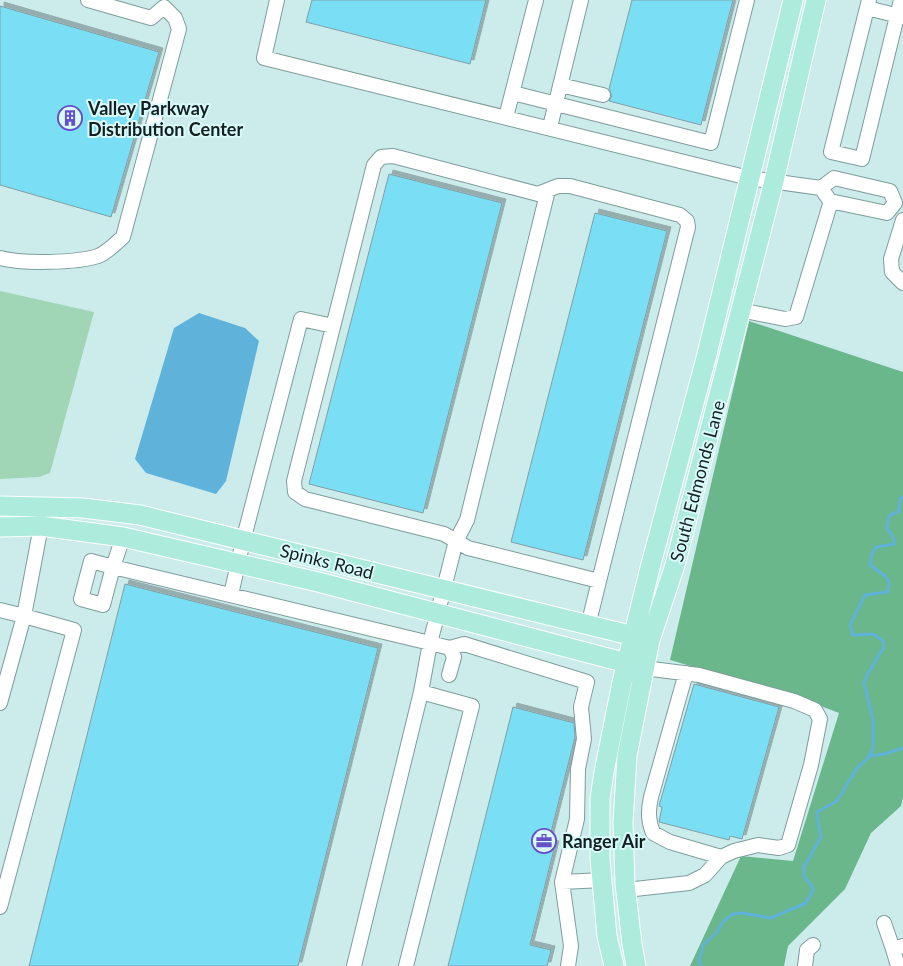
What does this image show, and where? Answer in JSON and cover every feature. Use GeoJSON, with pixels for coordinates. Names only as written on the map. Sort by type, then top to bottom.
{"type":"FeatureCollection","features":[{"type":"Feature","properties":{"kind":"main road","name":"South Edmonds Lane"},"geometry":{"type":"LineString","coordinates":[[614,966],[607,936],[600,850],[600,799],[604,772],[642,638],[724,284],[793,0]]}},
{"type":"Feature","properties":{"kind":"main road","name":"South Edmonds Lane"},"geometry":{"type":"LineString","coordinates":[[642,638],[675,565],[774,181],[816,0]]}},
{"type":"Feature","properties":{"kind":"main road"},"geometry":{"type":"LineString","coordinates":[[724,284],[743,302]]}},
{"type":"Feature","properties":{"kind":"main road","name":"Spinks Road"},"geometry":{"type":"LineString","coordinates":[[0,506],[83,508],[140,515],[642,638]]}},
{"type":"Feature","properties":{"kind":"main road"},"geometry":{"type":"LineString","coordinates":[[40,507],[41,526]]}},
{"type":"Feature","properties":{"kind":"main road","name":"Spinks Road"},"geometry":{"type":"LineString","coordinates":[[0,526],[41,526],[123,537],[318,582],[635,665]]}},
{"type":"Feature","properties":{"kind":"main road","name":"South Edmonds Lane"},"geometry":{"type":"LineString","coordinates":[[635,665],[625,772],[623,823],[626,890],[636,966]]}},
{"type":"Feature","properties":{"kind":"main road"},"geometry":{"type":"LineString","coordinates":[[603,880],[612,886],[619,929],[624,940],[632,944]]}},
{"type":"Feature","properties":{"kind":"lane"},"geometry":{"type":"LineString","coordinates":[[0,258],[29,262],[99,256],[123,237],[179,29],[175,18],[164,7],[151,18],[88,0]]}},
{"type":"Feature","properties":{"kind":"lane"},"geometry":{"type":"LineString","coordinates":[[278,0],[264,58],[750,178],[821,188],[831,201],[887,214],[899,204],[890,191],[834,178],[821,188]]}},
{"type":"Feature","properties":{"kind":"lane"},"geometry":{"type":"LineString","coordinates":[[506,117],[536,0]]}},
{"type":"Feature","properties":{"kind":"lane"},"geometry":{"type":"LineString","coordinates":[[550,128],[582,0]]}},
{"type":"Feature","properties":{"kind":"lane"},"geometry":{"type":"LineString","coordinates":[[513,93],[711,143],[747,0]]}},
{"type":"Feature","properties":{"kind":"lane"},"geometry":{"type":"LineString","coordinates":[[900,16],[868,4],[831,152],[862,159],[900,16],[902,0]]}},
{"type":"Feature","properties":{"kind":"lane"},"geometry":{"type":"LineString","coordinates":[[560,85],[603,95]]}},
{"type":"Feature","properties":{"kind":"lane"},"geometry":{"type":"LineString","coordinates":[[588,626],[688,227],[686,220],[680,215],[570,186],[558,186],[538,194],[393,156],[381,157],[374,165],[294,481],[294,492],[305,499],[444,534],[468,548],[599,581]]}},
{"type":"Feature","properties":{"kind":"lane"},"geometry":{"type":"LineString","coordinates":[[354,966],[421,692],[430,643],[456,541],[467,520],[548,190]]}},
{"type":"Feature","properties":{"kind":"lane"},"geometry":{"type":"LineString","coordinates":[[743,302],[785,319],[796,317],[831,201]]}},
{"type":"Feature","properties":{"kind":"lane"},"geometry":{"type":"LineString","coordinates":[[903,220],[891,259],[892,272],[903,284]]}},
{"type":"Feature","properties":{"kind":"lane"},"geometry":{"type":"LineString","coordinates":[[231,595],[243,541],[301,319],[333,326]]}},
{"type":"Feature","properties":{"kind":"lane"},"geometry":{"type":"LineString","coordinates":[[0,703],[24,616],[41,526]]}},
{"type":"Feature","properties":{"kind":"lane"},"geometry":{"type":"LineString","coordinates":[[123,537],[113,567],[450,648],[464,644],[587,682],[581,707],[584,739],[578,770],[577,820],[562,882],[571,946],[568,966]]}},
{"type":"Feature","properties":{"kind":"lane"},"geometry":{"type":"LineString","coordinates":[[0,610],[74,630],[0,907]]}},
{"type":"Feature","properties":{"kind":"lane"},"geometry":{"type":"LineString","coordinates":[[450,648],[454,657],[450,675]]}},
{"type":"Feature","properties":{"kind":"lane"},"geometry":{"type":"LineString","coordinates":[[626,890],[689,882],[705,875],[721,857],[734,851],[758,845],[779,848],[788,845],[811,765],[820,719],[815,710],[794,701],[699,675],[635,665]]}},
{"type":"Feature","properties":{"kind":"lane"},"geometry":{"type":"LineString","coordinates":[[686,673],[651,797],[648,813],[649,821],[653,833],[670,842],[721,857]]}},
{"type":"Feature","properties":{"kind":"lane"},"geometry":{"type":"LineString","coordinates":[[406,966],[472,706],[421,692]]}},
{"type":"Feature","properties":{"kind":"lane"},"geometry":{"type":"LineString","coordinates":[[562,882],[603,880]]}},
{"type":"Feature","properties":{"kind":"lane"},"geometry":{"type":"LineString","coordinates":[[884,923],[898,948],[898,966]]}},
{"type":"Feature","properties":{"kind":"lane"},"geometry":{"type":"LineString","coordinates":[[805,966],[807,950],[813,945]]}},
{"type":"Feature","properties":{"kind":"green space"},"geometry":{"type":"Polygon","coordinates":[[[0,291],[94,312],[50,473],[39,477],[0,479],[0,291]]]}},
{"type":"Feature","properties":{"kind":"green space"},"geometry":{"type":"Polygon","coordinates":[[[749,321],[903,372],[903,797],[901,806],[871,833],[845,889],[788,946],[784,966],[690,966],[741,856],[793,861],[839,713],[805,700],[670,660],[749,321]]]}},
{"type":"Feature","properties":{"kind":"water"},"geometry":{"type":"Polygon","coordinates":[[[199,313],[245,328],[259,341],[226,481],[216,494],[146,473],[135,459],[174,328],[199,313]]]}},
{"type":"Feature","properties":{"kind":"building"},"geometry":{"type":"Polygon","coordinates":[[[312,0],[486,0],[470,64],[306,22],[312,0]]]}},
{"type":"Feature","properties":{"kind":"building"},"geometry":{"type":"Polygon","coordinates":[[[632,0],[733,0],[701,125],[609,101],[612,96],[609,89],[632,0]]]}},
{"type":"Feature","properties":{"kind":"building","name":"Valley Parkway Distribution Center"},"geometry":{"type":"Polygon","coordinates":[[[0,6],[159,52],[111,217],[0,185],[0,6]]]}},
{"type":"Feature","properties":{"kind":"building"},"geometry":{"type":"Polygon","coordinates":[[[389,174],[502,203],[423,513],[309,484],[389,174]]]}},
{"type":"Feature","properties":{"kind":"building"},"geometry":{"type":"Polygon","coordinates":[[[595,213],[667,231],[583,560],[511,542],[595,213]]]}},
{"type":"Feature","properties":{"kind":"building"},"geometry":{"type":"Polygon","coordinates":[[[125,584],[378,648],[298,966],[29,966],[125,584]]]}},
{"type":"Feature","properties":{"kind":"building"},"geometry":{"type":"Polygon","coordinates":[[[694,684],[779,707],[742,839],[730,836],[729,840],[659,822],[662,807],[659,806],[694,684]]]}},
{"type":"Feature","properties":{"kind":"building"},"geometry":{"type":"Polygon","coordinates":[[[513,707],[574,723],[575,737],[548,844],[555,845],[530,945],[551,950],[547,966],[448,966],[513,707]]]}},
{"type":"Feature","properties":{"kind":"waterway"},"geometry":{"type":"LineString","coordinates":[[701,966],[699,961],[703,945],[716,933],[724,921],[733,914],[742,913],[771,918],[806,903],[813,890],[811,884],[804,877],[804,867],[821,837],[817,812],[837,801],[857,768],[867,759],[873,749],[873,720],[864,683],[884,647],[883,641],[873,634],[853,635],[850,625],[865,595],[888,592],[889,582],[885,576],[870,565],[872,554],[876,547],[895,544],[887,528],[889,516],[899,511],[900,499],[903,497]]}},
{"type":"Feature","properties":{"kind":"waterway"},"geometry":{"type":"LineString","coordinates":[[869,756],[885,754],[902,748]]}},
{"type":"Feature","properties":{"kind":"place","name":"Valley Parkway Distribution Center"},"geometry":{"type":"Point","coordinates":[70,118]}},
{"type":"Feature","properties":{"kind":"place","name":"Ranger Air"},"geometry":{"type":"Point","coordinates":[544,841]}}]}
